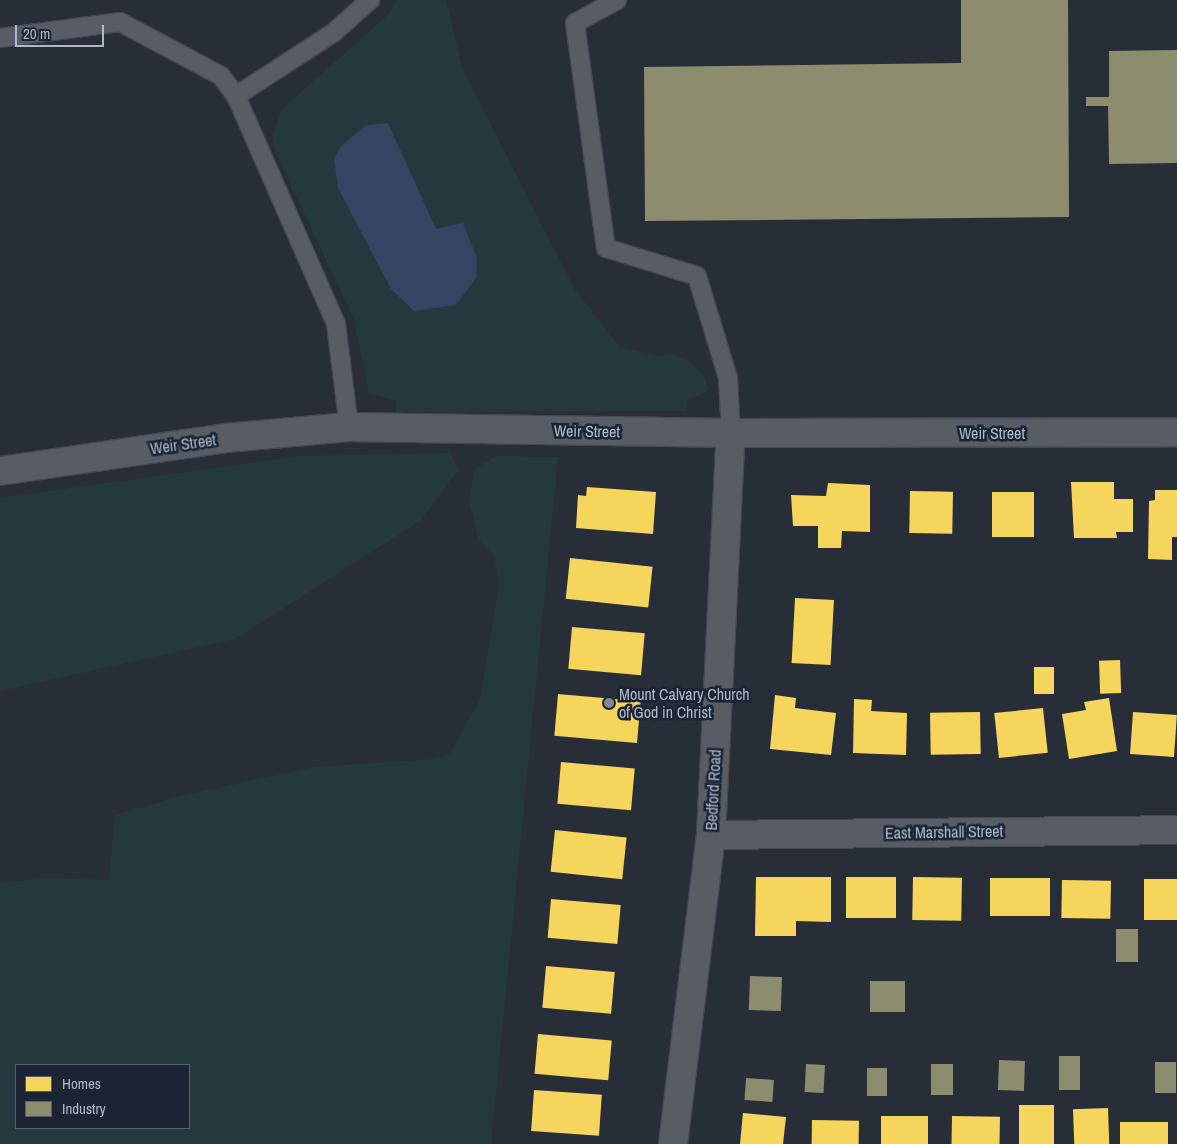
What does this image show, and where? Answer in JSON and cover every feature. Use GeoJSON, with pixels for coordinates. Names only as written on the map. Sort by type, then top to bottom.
{"type":"FeatureCollection","features":[{"type":"Feature","properties":{"kind":"street","name":"Weir Street"},"geometry":{"type":"LineString","coordinates":[[0,471],[226,438],[349,427],[731,433],[1177,432]]}},
{"type":"Feature","properties":{"kind":"street","name":"Bedford Road"},"geometry":{"type":"LineString","coordinates":[[673,1144],[711,835],[731,433]]}},
{"type":"Feature","properties":{"kind":"street","name":"East Marshall Street"},"geometry":{"type":"LineString","coordinates":[[711,835],[1177,830]]}},
{"type":"Feature","properties":{"kind":"lane"},"geometry":{"type":"LineString","coordinates":[[236,96],[333,33],[370,0]]}},
{"type":"Feature","properties":{"kind":"lane"},"geometry":{"type":"LineString","coordinates":[[617,0],[575,24],[606,248],[697,276],[728,378],[731,433]]}},
{"type":"Feature","properties":{"kind":"lane"},"geometry":{"type":"LineString","coordinates":[[0,38],[120,22],[221,76],[236,96],[336,324],[349,427]]}},
{"type":"Feature","properties":{"kind":"green space"},"geometry":{"type":"Polygon","coordinates":[[[397,0],[446,0],[462,68],[574,288],[619,347],[658,356],[674,354],[689,361],[703,374],[709,390],[687,401],[687,411],[396,412],[395,400],[369,393],[354,319],[274,149],[272,136],[282,109],[389,14],[397,0]]]}},
{"type":"Feature","properties":{"kind":"green space"},"geometry":{"type":"Polygon","coordinates":[[[450,453],[458,470],[420,521],[235,639],[0,691],[0,498],[301,456],[450,453]]]}},
{"type":"Feature","properties":{"kind":"green space"},"geometry":{"type":"Polygon","coordinates":[[[496,456],[558,457],[491,1144],[0,1144],[0,883],[48,878],[109,880],[115,815],[181,796],[314,767],[436,759],[450,753],[480,700],[499,586],[494,555],[478,539],[469,500],[475,469],[496,456]]]}},
{"type":"Feature","properties":{"kind":"water"},"geometry":{"type":"Polygon","coordinates":[[[388,123],[436,229],[463,223],[477,258],[476,278],[456,305],[414,311],[391,289],[338,188],[334,158],[342,145],[367,125],[388,123]]]}},
{"type":"Feature","properties":{"kind":"building: Homes"},"geometry":{"type":"Polygon","coordinates":[[[1071,482],[1114,482],[1114,499],[1133,499],[1133,532],[1116,532],[1117,538],[1074,538],[1071,482]]]}},
{"type":"Feature","properties":{"kind":"building: Homes"},"geometry":{"type":"Polygon","coordinates":[[[828,483],[870,485],[870,532],[842,531],[841,548],[818,548],[818,526],[793,526],[791,495],[826,496],[828,483]]]}},
{"type":"Feature","properties":{"kind":"building: Homes"},"geometry":{"type":"Polygon","coordinates":[[[587,487],[656,492],[653,534],[576,528],[578,495],[586,496],[587,487]]]}},
{"type":"Feature","properties":{"kind":"building: Homes"},"geometry":{"type":"Polygon","coordinates":[[[1155,490],[1177,490],[1177,537],[1172,537],[1172,560],[1148,559],[1149,501],[1155,500],[1155,490]]]}},
{"type":"Feature","properties":{"kind":"building: Homes"},"geometry":{"type":"Polygon","coordinates":[[[910,491],[953,492],[952,534],[909,533],[910,491]]]}},
{"type":"Feature","properties":{"kind":"building: Homes"},"geometry":{"type":"Polygon","coordinates":[[[992,492],[1034,492],[1034,537],[992,537],[992,492]]]}},
{"type":"Feature","properties":{"kind":"building: Homes"},"geometry":{"type":"Polygon","coordinates":[[[570,558],[653,567],[648,607],[566,599],[570,558]]]}},
{"type":"Feature","properties":{"kind":"building: Homes"},"geometry":{"type":"Polygon","coordinates":[[[795,598],[834,600],[831,665],[792,663],[795,598]]]}},
{"type":"Feature","properties":{"kind":"building: Homes"},"geometry":{"type":"Polygon","coordinates":[[[572,627],[645,633],[641,675],[568,669],[572,627]]]}},
{"type":"Feature","properties":{"kind":"building: Homes"},"geometry":{"type":"Polygon","coordinates":[[[1120,660],[1121,693],[1100,694],[1099,661],[1120,660]]]}},
{"type":"Feature","properties":{"kind":"building: Homes"},"geometry":{"type":"Polygon","coordinates":[[[1034,667],[1054,667],[1054,694],[1034,694],[1034,667]]]}},
{"type":"Feature","properties":{"kind":"building: Homes"},"geometry":{"type":"Polygon","coordinates":[[[558,694],[641,701],[637,743],[554,736],[558,694]]]}},
{"type":"Feature","properties":{"kind":"building: Homes"},"geometry":{"type":"Polygon","coordinates":[[[775,695],[796,698],[795,708],[836,713],[831,755],[770,749],[775,695]]]}},
{"type":"Feature","properties":{"kind":"building: Homes"},"geometry":{"type":"Polygon","coordinates":[[[1109,698],[1117,751],[1069,759],[1062,714],[1086,710],[1084,702],[1109,698]]]}},
{"type":"Feature","properties":{"kind":"building: Homes"},"geometry":{"type":"Polygon","coordinates":[[[854,699],[872,700],[871,711],[907,713],[906,755],[853,753],[854,699]]]}},
{"type":"Feature","properties":{"kind":"building: Homes"},"geometry":{"type":"Polygon","coordinates":[[[1043,708],[1048,753],[999,758],[994,713],[1043,708]]]}},
{"type":"Feature","properties":{"kind":"building: Homes"},"geometry":{"type":"Polygon","coordinates":[[[980,712],[981,754],[931,755],[930,713],[980,712]]]}},
{"type":"Feature","properties":{"kind":"building: Homes"},"geometry":{"type":"Polygon","coordinates":[[[1133,712],[1177,715],[1174,757],[1130,754],[1133,712]]]}},
{"type":"Feature","properties":{"kind":"building: Homes"},"geometry":{"type":"Polygon","coordinates":[[[561,762],[635,768],[631,810],[557,804],[561,762]]]}},
{"type":"Feature","properties":{"kind":"building: Homes"},"geometry":{"type":"Polygon","coordinates":[[[555,830],[627,838],[622,879],[551,872],[555,830]]]}},
{"type":"Feature","properties":{"kind":"building: Homes"},"geometry":{"type":"Polygon","coordinates":[[[756,877],[831,877],[831,922],[796,921],[796,936],[755,936],[756,877]]]}},
{"type":"Feature","properties":{"kind":"building: Homes"},"geometry":{"type":"Polygon","coordinates":[[[846,877],[896,877],[896,918],[846,918],[846,877]]]}},
{"type":"Feature","properties":{"kind":"building: Homes"},"geometry":{"type":"Polygon","coordinates":[[[913,877],[962,878],[961,921],[912,920],[913,877]]]}},
{"type":"Feature","properties":{"kind":"building: Homes"},"geometry":{"type":"Polygon","coordinates":[[[990,878],[1050,878],[1050,916],[990,916],[990,878]]]}},
{"type":"Feature","properties":{"kind":"building: Homes"},"geometry":{"type":"Polygon","coordinates":[[[1144,879],[1177,879],[1177,920],[1144,920],[1144,879]]]}},
{"type":"Feature","properties":{"kind":"building: Homes"},"geometry":{"type":"Polygon","coordinates":[[[1062,880],[1111,881],[1110,919],[1061,918],[1062,880]]]}},
{"type":"Feature","properties":{"kind":"building: Homes"},"geometry":{"type":"Polygon","coordinates":[[[551,899],[621,905],[617,944],[548,938],[551,899]]]}},
{"type":"Feature","properties":{"kind":"building: Homes"},"geometry":{"type":"Polygon","coordinates":[[[546,966],[615,972],[611,1014],[542,1008],[546,966]]]}},
{"type":"Feature","properties":{"kind":"building: Homes"},"geometry":{"type":"Polygon","coordinates":[[[538,1034],[612,1040],[608,1080],[535,1074],[538,1034]]]}},
{"type":"Feature","properties":{"kind":"building: Homes"},"geometry":{"type":"Polygon","coordinates":[[[534,1090],[602,1095],[599,1136],[531,1131],[534,1090]]]}},
{"type":"Feature","properties":{"kind":"building: Homes"},"geometry":{"type":"Polygon","coordinates":[[[1019,1105],[1054,1105],[1054,1144],[1019,1144],[1019,1105]]]}},
{"type":"Feature","properties":{"kind":"building: Homes"},"geometry":{"type":"Polygon","coordinates":[[[1108,1108],[1109,1144],[1074,1144],[1073,1109],[1108,1108]]]}},
{"type":"Feature","properties":{"kind":"building: Homes"},"geometry":{"type":"Polygon","coordinates":[[[743,1113],[786,1117],[783,1144],[740,1144],[743,1113]]]}},
{"type":"Feature","properties":{"kind":"building: Homes"},"geometry":{"type":"Polygon","coordinates":[[[881,1116],[928,1116],[928,1144],[881,1144],[881,1116]]]}},
{"type":"Feature","properties":{"kind":"building: Homes"},"geometry":{"type":"Polygon","coordinates":[[[952,1116],[1000,1117],[1000,1144],[952,1144],[952,1116]]]}},
{"type":"Feature","properties":{"kind":"building: Homes"},"geometry":{"type":"Polygon","coordinates":[[[812,1120],[859,1121],[859,1144],[812,1144],[812,1120]]]}},
{"type":"Feature","properties":{"kind":"building: Homes"},"geometry":{"type":"Polygon","coordinates":[[[1120,1122],[1168,1122],[1168,1144],[1120,1144],[1120,1122]]]}},
{"type":"Feature","properties":{"kind":"building: Industry"},"geometry":{"type":"Polygon","coordinates":[[[961,0],[1068,0],[1069,217],[645,221],[644,67],[961,63],[961,0]]]}},
{"type":"Feature","properties":{"kind":"building: Industry"},"geometry":{"type":"Polygon","coordinates":[[[1177,50],[1177,163],[1109,164],[1108,106],[1086,106],[1086,97],[1109,97],[1109,51],[1177,50]]]}},
{"type":"Feature","properties":{"kind":"building: Industry"},"geometry":{"type":"Polygon","coordinates":[[[1116,929],[1138,929],[1138,962],[1116,962],[1116,929]]]}},
{"type":"Feature","properties":{"kind":"building: Industry"},"geometry":{"type":"Polygon","coordinates":[[[750,976],[782,977],[781,1011],[749,1010],[750,976]]]}},
{"type":"Feature","properties":{"kind":"building: Industry"},"geometry":{"type":"Polygon","coordinates":[[[870,981],[905,981],[905,1012],[870,1012],[870,981]]]}},
{"type":"Feature","properties":{"kind":"building: Industry"},"geometry":{"type":"Polygon","coordinates":[[[1059,1056],[1080,1056],[1080,1090],[1059,1090],[1059,1056]]]}},
{"type":"Feature","properties":{"kind":"building: Industry"},"geometry":{"type":"Polygon","coordinates":[[[999,1060],[1025,1061],[1024,1091],[998,1090],[999,1060]]]}},
{"type":"Feature","properties":{"kind":"building: Industry"},"geometry":{"type":"Polygon","coordinates":[[[1155,1062],[1176,1062],[1176,1093],[1155,1093],[1155,1062]]]}},
{"type":"Feature","properties":{"kind":"building: Industry"},"geometry":{"type":"Polygon","coordinates":[[[806,1064],[825,1065],[824,1093],[805,1092],[806,1064]]]}},
{"type":"Feature","properties":{"kind":"building: Industry"},"geometry":{"type":"Polygon","coordinates":[[[931,1064],[953,1064],[953,1095],[931,1095],[931,1064]]]}},
{"type":"Feature","properties":{"kind":"building: Industry"},"geometry":{"type":"Polygon","coordinates":[[[867,1068],[887,1068],[887,1096],[867,1096],[867,1068]]]}},
{"type":"Feature","properties":{"kind":"building: Industry"},"geometry":{"type":"Polygon","coordinates":[[[746,1078],[774,1080],[772,1102],[744,1100],[746,1078]]]}},
{"type":"Feature","properties":{"kind":"place","name":"Mount Calvary Church of God in Christ"},"geometry":{"type":"Point","coordinates":[609,703]}}]}
